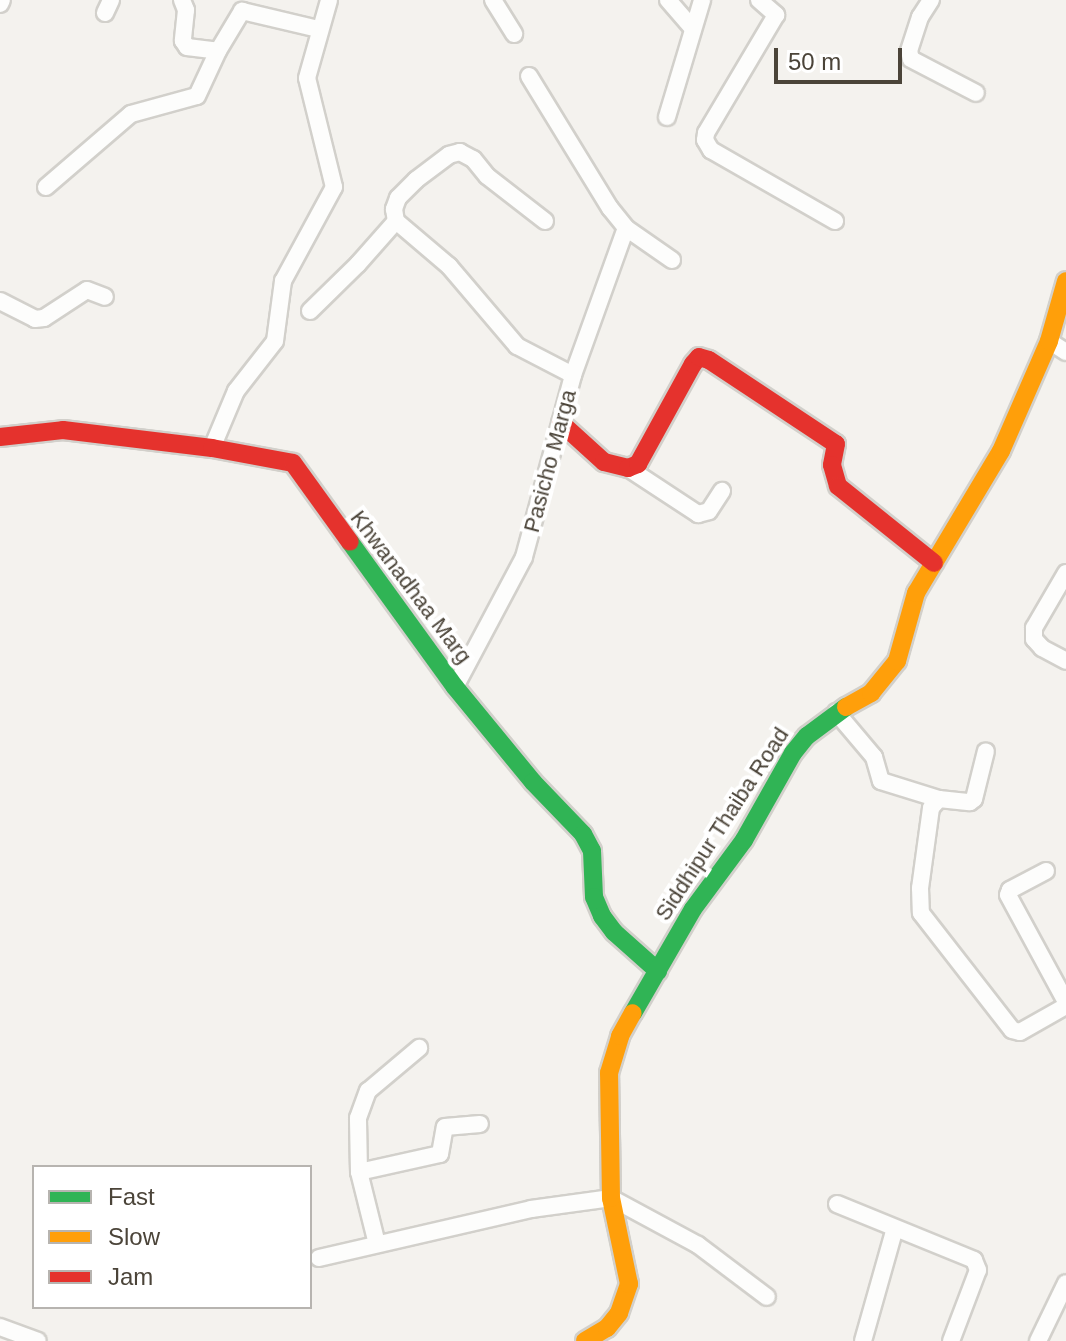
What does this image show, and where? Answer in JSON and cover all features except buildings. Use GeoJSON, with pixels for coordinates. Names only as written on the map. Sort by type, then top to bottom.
{"type":"FeatureCollection","features":[{"type":"Feature","properties":{"kind":"street"},"geometry":{"type":"LineString","coordinates":[[182,0],[186,10],[183,41],[187,47],[218,51]]}},
{"type":"Feature","properties":{"kind":"street"},"geometry":{"type":"LineString","coordinates":[[212,448],[236,391],[275,341],[283,281],[334,187],[307,78],[318,29],[329,0]]}},
{"type":"Feature","properties":{"kind":"street"},"geometry":{"type":"LineString","coordinates":[[493,0],[514,34]]}},
{"type":"Feature","properties":{"kind":"street"},"geometry":{"type":"LineString","coordinates":[[668,0],[692,28]]}},
{"type":"Feature","properties":{"kind":"street"},"geometry":{"type":"LineString","coordinates":[[667,117],[702,0]]}},
{"type":"Feature","properties":{"kind":"street"},"geometry":{"type":"LineString","coordinates":[[759,0],[776,15],[706,133],[705,140],[711,150],[835,221]]}},
{"type":"Feature","properties":{"kind":"street"},"geometry":{"type":"LineString","coordinates":[[931,0],[920,17],[909,51],[911,59],[976,93]]}},
{"type":"Feature","properties":{"kind":"street"},"geometry":{"type":"LineString","coordinates":[[46,187],[131,114],[197,96],[218,51],[242,11],[318,29]]}},
{"type":"Feature","properties":{"kind":"street"},"geometry":{"type":"LineString","coordinates":[[529,76],[610,208],[626,228],[672,260]]}},
{"type":"Feature","properties":{"kind":"street"},"geometry":{"type":"LineString","coordinates":[[545,221],[487,176],[473,159],[460,152],[449,155],[398,198],[394,209],[396,221],[449,266],[517,346],[573,375]]}},
{"type":"Feature","properties":{"kind":"street"},"geometry":{"type":"LineString","coordinates":[[310,311],[396,221]]}},
{"type":"Feature","properties":{"kind":"street","name":"Pasicho Marga"},"geometry":{"type":"LineString","coordinates":[[455,687],[524,557],[573,375],[626,228]]}},
{"type":"Feature","properties":{"kind":"street","name":"Siddhipur Thaiba Road"},"geometry":{"type":"LineString","coordinates":[[585,1341],[613,1320],[625,1302],[629,1284],[611,1198],[609,1073],[620,1036],[693,909],[744,840],[793,753],[807,736],[836,712],[871,693],[897,661],[916,593],[1001,451],[1049,341],[1066,281]]}},
{"type":"Feature","properties":{"kind":"street"},"geometry":{"type":"LineString","coordinates":[[0,301],[35,319],[44,318],[87,290],[105,297]]}},
{"type":"Feature","properties":{"kind":"street"},"geometry":{"type":"LineString","coordinates":[[1049,341],[1066,352]]}},
{"type":"Feature","properties":{"kind":"street"},"geometry":{"type":"LineString","coordinates":[[628,468],[638,464],[699,357],[836,444],[832,465],[838,486],[934,563]]}},
{"type":"Feature","properties":{"kind":"street"},"geometry":{"type":"LineString","coordinates":[[561,423],[604,462],[628,468],[698,514],[709,511],[722,491]]}},
{"type":"Feature","properties":{"kind":"street","name":"Khwanadhaa Marg"},"geometry":{"type":"LineString","coordinates":[[0,437],[63,430],[212,448],[293,463],[455,687],[533,782],[583,834],[592,851],[594,897],[602,916],[614,932],[658,971]]}},
{"type":"Feature","properties":{"kind":"street"},"geometry":{"type":"LineString","coordinates":[[1066,573],[1034,628],[1034,639],[1042,648],[1066,661]]}},
{"type":"Feature","properties":{"kind":"street"},"geometry":{"type":"LineString","coordinates":[[836,712],[874,757],[881,781],[939,799],[970,802],[974,799],[986,751]]}},
{"type":"Feature","properties":{"kind":"street"},"geometry":{"type":"LineString","coordinates":[[939,799],[931,808],[920,888],[921,913],[1012,1030],[1020,1032],[1066,1004],[1008,895],[1010,890],[1046,871]]}},
{"type":"Feature","properties":{"kind":"street"},"geometry":{"type":"LineString","coordinates":[[377,1244],[359,1172],[358,1118],[368,1091],[419,1048]]}},
{"type":"Feature","properties":{"kind":"street"},"geometry":{"type":"LineString","coordinates":[[359,1172],[440,1154],[445,1127],[480,1124]]}},
{"type":"Feature","properties":{"kind":"street"},"geometry":{"type":"LineString","coordinates":[[319,1258],[531,1209],[611,1198],[698,1245],[767,1297]]}},
{"type":"Feature","properties":{"kind":"street"},"geometry":{"type":"LineString","coordinates":[[837,1204],[974,1260],[978,1265],[951,1341]]}},
{"type":"Feature","properties":{"kind":"street"},"geometry":{"type":"LineString","coordinates":[[863,1341],[895,1228]]}},
{"type":"Feature","properties":{"kind":"street"},"geometry":{"type":"LineString","coordinates":[[1038,1341],[1066,1283]]}},
{"type":"Feature","properties":{"kind":"street"},"geometry":{"type":"LineString","coordinates":[[0,1327],[38,1341]]}},
{"type":"Feature","properties":{"kind":"traffic: fast"},"geometry":{"type":"LineString","coordinates":[[350,542],[455,687],[533,782],[583,834],[592,851],[594,897],[602,916],[614,932],[658,971]]}},
{"type":"Feature","properties":{"kind":"traffic: fast"},"geometry":{"type":"LineString","coordinates":[[633,1013],[693,909],[744,840],[793,753],[807,736],[846,707]]}},
{"type":"Feature","properties":{"kind":"traffic: slow"},"geometry":{"type":"LineString","coordinates":[[846,707],[871,693],[897,661],[916,593],[1001,451],[1049,341],[1066,281]]}},
{"type":"Feature","properties":{"kind":"traffic: slow"},"geometry":{"type":"LineString","coordinates":[[585,1341],[607,1328],[619,1313],[629,1284],[611,1198],[609,1073],[620,1036],[633,1013]]}},
{"type":"Feature","properties":{"kind":"traffic: jam"},"geometry":{"type":"LineString","coordinates":[[561,423],[604,462],[628,468],[638,464],[693,364],[699,357],[709,360],[836,444],[832,465],[838,486],[934,563]]}},
{"type":"Feature","properties":{"kind":"traffic: jam"},"geometry":{"type":"LineString","coordinates":[[0,437],[63,430],[212,448],[293,463],[350,542]]}}]}
